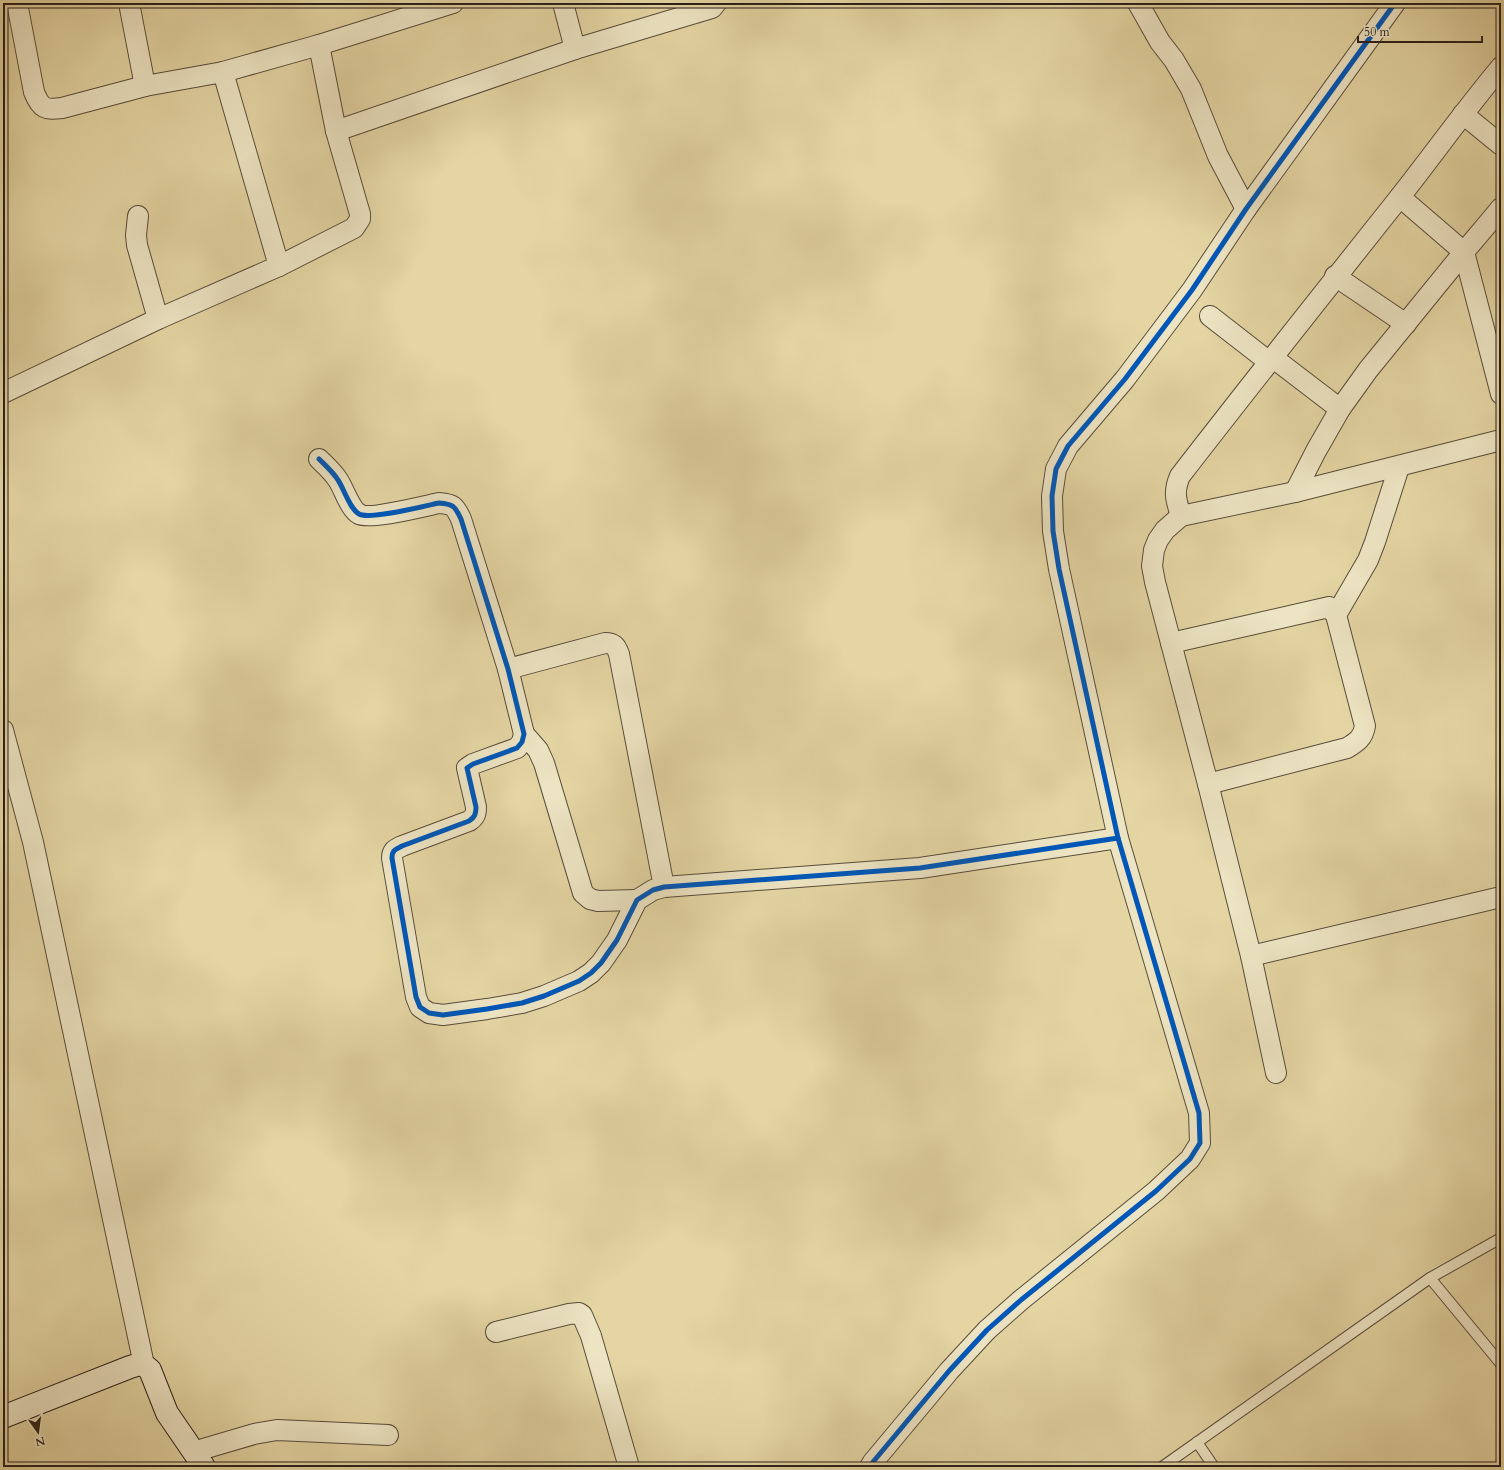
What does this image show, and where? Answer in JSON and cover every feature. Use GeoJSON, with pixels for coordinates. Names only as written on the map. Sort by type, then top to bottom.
{"type":"FeatureCollection","features":[{"type":"Feature","properties":{"kind":"street"},"geometry":{"type":"LineString","coordinates":[[17,3],[34,92],[43,108],[51,109],[62,108],[145,86],[223,72],[319,45],[453,3]]}},
{"type":"Feature","properties":{"kind":"street"},"geometry":{"type":"LineString","coordinates":[[129,3],[145,86]]}},
{"type":"Feature","properties":{"kind":"street"},"geometry":{"type":"LineString","coordinates":[[563,3],[575,49]]}},
{"type":"Feature","properties":{"kind":"street"},"geometry":{"type":"LineString","coordinates":[[336,131],[575,49],[712,8],[716,3]]}},
{"type":"Feature","properties":{"kind":"street"},"geometry":{"type":"LineString","coordinates":[[1138,3],[1160,42],[1191,88],[1218,156],[1246,209]]}},
{"type":"Feature","properties":{"kind":"street"},"geometry":{"type":"LineString","coordinates":[[870,1467],[949,1371],[987,1330],[1027,1295],[1156,1191],[1190,1159],[1200,1143],[1199,1113],[1118,838],[1059,569],[1053,531],[1052,496],[1056,469],[1068,446],[1125,379],[1192,290],[1246,209],[1395,3]]}},
{"type":"Feature","properties":{"kind":"street"},"geometry":{"type":"LineString","coordinates":[[3,393],[158,319],[279,266],[354,228],[360,219],[336,131],[319,45]]}},
{"type":"Feature","properties":{"kind":"street"},"geometry":{"type":"LineString","coordinates":[[1181,516],[1175,495],[1175,487],[1180,476],[1335,276],[1400,197],[1501,67]]}},
{"type":"Feature","properties":{"kind":"street"},"geometry":{"type":"LineString","coordinates":[[223,72],[279,266]]}},
{"type":"Feature","properties":{"kind":"street"},"geometry":{"type":"LineString","coordinates":[[1464,114],[1501,145]]}},
{"type":"Feature","properties":{"kind":"street"},"geometry":{"type":"LineString","coordinates":[[1400,197],[1464,252],[1501,394]]}},
{"type":"Feature","properties":{"kind":"street"},"geometry":{"type":"LineString","coordinates":[[1295,492],[1340,409],[1368,370],[1501,208]]}},
{"type":"Feature","properties":{"kind":"street"},"geometry":{"type":"LineString","coordinates":[[138,216],[136,235],[137,245],[158,319]]}},
{"type":"Feature","properties":{"kind":"street"},"geometry":{"type":"LineString","coordinates":[[1335,276],[1406,324]]}},
{"type":"Feature","properties":{"kind":"street"},"geometry":{"type":"LineString","coordinates":[[1210,316],[1340,409]]}},
{"type":"Feature","properties":{"kind":"street"},"geometry":{"type":"LineString","coordinates":[[1276,1073],[1251,956],[1152,566],[1154,550],[1158,540],[1165,530],[1181,516],[1295,492],[1399,467],[1501,440]]}},
{"type":"Feature","properties":{"kind":"street"},"geometry":{"type":"LineString","coordinates":[[319,459],[336,477],[353,508],[358,514],[377,516],[439,503],[448,503],[455,508],[461,519],[508,669],[524,734],[538,750],[544,763],[583,893],[590,899],[598,901],[637,900],[653,890],[664,887],[920,868],[1118,838]]}},
{"type":"Feature","properties":{"kind":"street"},"geometry":{"type":"LineString","coordinates":[[1336,614],[1368,560],[1399,467]]}},
{"type":"Feature","properties":{"kind":"street"},"geometry":{"type":"LineString","coordinates":[[1171,643],[1327,607],[1332,609],[1336,614],[1365,726],[1364,734],[1361,738],[1347,748],[1208,784]]}},
{"type":"Feature","properties":{"kind":"street"},"geometry":{"type":"LineString","coordinates":[[508,669],[605,643],[612,643],[616,646],[619,654],[664,887]]}},
{"type":"Feature","properties":{"kind":"street"},"geometry":{"type":"LineString","coordinates":[[3,730],[33,842],[144,1365]]}},
{"type":"Feature","properties":{"kind":"street"},"geometry":{"type":"LineString","coordinates":[[524,734],[522,742],[517,748],[473,764],[467,768],[476,807],[474,818],[402,846],[394,850],[392,854],[416,997],[420,1007],[429,1013],[443,1015],[487,1009],[522,1003],[544,996],[579,981],[591,973],[601,963],[618,940],[637,900]]}},
{"type":"Feature","properties":{"kind":"street"},"geometry":{"type":"LineString","coordinates":[[1251,956],[1501,897]]}},
{"type":"Feature","properties":{"kind":"street"},"geometry":{"type":"LineString","coordinates":[[496,1332],[569,1314],[579,1313],[582,1316],[591,1336],[629,1467]]}},
{"type":"Feature","properties":{"kind":"street"},"geometry":{"type":"LineString","coordinates":[[3,1417],[130,1366],[140,1364],[148,1367],[167,1412],[198,1459],[254,1434],[277,1430],[388,1435]]}},
{"type":"Feature","properties":{"kind":"lane"},"geometry":{"type":"LineString","coordinates":[[1162,1467],[1430,1278],[1501,1238]]}},
{"type":"Feature","properties":{"kind":"lane"},"geometry":{"type":"LineString","coordinates":[[1430,1278],[1501,1364]]}},
{"type":"Feature","properties":{"kind":"lane"},"geometry":{"type":"LineString","coordinates":[[1197,1442],[1214,1467]]}},
{"type":"Feature","properties":{"kind":"cycle path"},"geometry":{"type":"LineString","coordinates":[[870,1467],[949,1371],[987,1330],[1021,1300],[1156,1191],[1190,1159],[1200,1143],[1199,1113],[1118,838],[1059,569],[1053,531],[1052,496],[1056,469],[1068,446],[1125,379],[1192,290],[1246,209],[1395,3]]}},
{"type":"Feature","properties":{"kind":"cycle path"},"geometry":{"type":"LineString","coordinates":[[319,459],[336,477],[353,508],[359,514],[385,514],[439,503],[448,504],[455,508],[461,519],[508,669],[524,734],[522,742],[517,748],[473,764],[467,768],[476,807],[473,818],[469,821],[402,846],[393,853],[392,858],[416,997],[420,1007],[429,1013],[443,1015],[522,1003],[544,996],[579,981],[591,973],[601,963],[617,940],[637,900],[653,890],[664,887],[920,868],[1118,838]]}}]}
